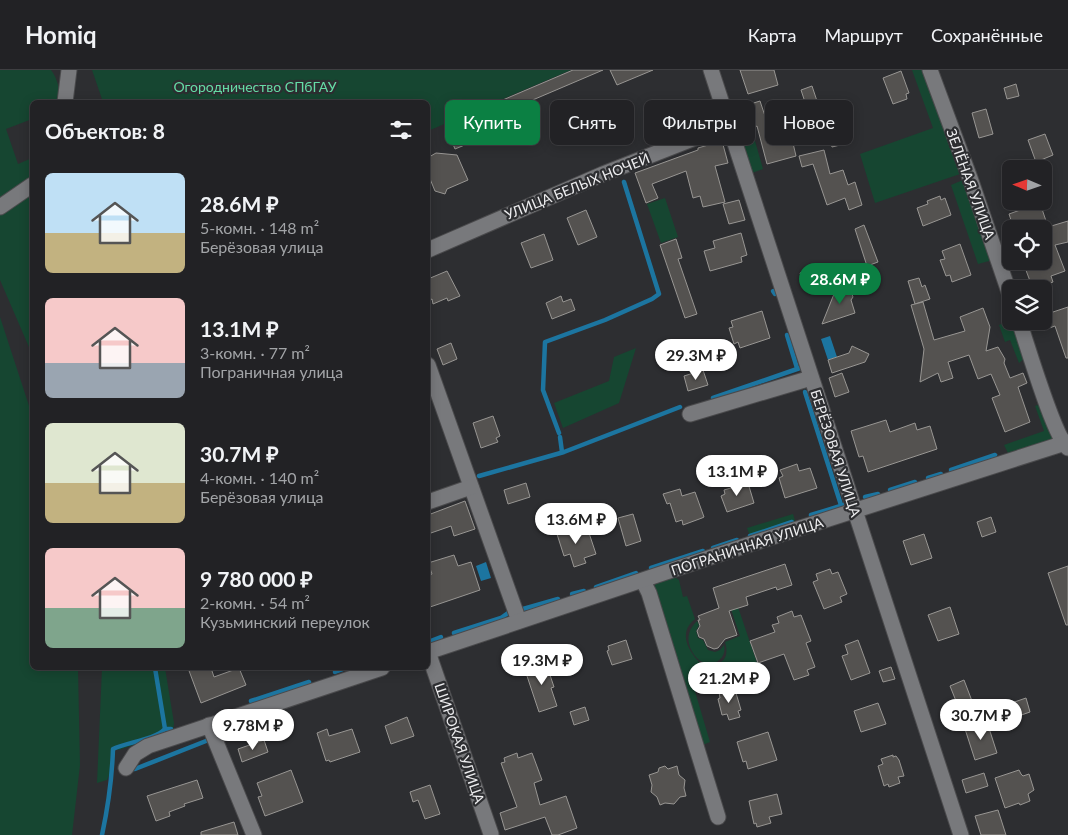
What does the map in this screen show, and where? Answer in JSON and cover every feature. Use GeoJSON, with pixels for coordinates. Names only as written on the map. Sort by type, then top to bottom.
{"type":"FeatureCollection","features":[{"type":"Feature","properties":{"kind":"street"},"geometry":{"type":"LineString","coordinates":[[65,100],[69,70]]}},
{"type":"Feature","properties":{"kind":"street","name":"БЕРЁЗОВАЯ УЛИЦА"},"geometry":{"type":"LineString","coordinates":[[711,70],[720,100]]}},
{"type":"Feature","properties":{"kind":"street","name":"ЗЕЛЁНАЯ УЛИЦА"},"geometry":{"type":"LineString","coordinates":[[930,70],[1005,280]]}},
{"type":"Feature","properties":{"kind":"street","name":"УЛИЦА БЕЛЫХ НОЧЕЙ"},"geometry":{"type":"LineString","coordinates":[[430,249],[603,174],[679,145]]}},
{"type":"Feature","properties":{"kind":"street","name":"БЕРЁЗОВАЯ УЛИЦА"},"geometry":{"type":"LineString","coordinates":[[734,145],[856,510],[961,835]]}},
{"type":"Feature","properties":{"kind":"street"},"geometry":{"type":"LineString","coordinates":[[0,207],[30,186]]}},
{"type":"Feature","properties":{"kind":"street"},"geometry":{"type":"LineString","coordinates":[[1022,330],[1055,427],[1066,445]]}},
{"type":"Feature","properties":{"kind":"street"},"geometry":{"type":"LineString","coordinates":[[430,371],[520,621]]}},
{"type":"Feature","properties":{"kind":"street"},"geometry":{"type":"LineString","coordinates":[[690,414],[811,378]]}},
{"type":"Feature","properties":{"kind":"street","name":"ПОГРАНИЧНАЯ УЛИЦА"},"geometry":{"type":"LineString","coordinates":[[430,651],[856,510],[1066,445]]}},
{"type":"Feature","properties":{"kind":"street"},"geometry":{"type":"LineString","coordinates":[[430,501],[471,487]]}},
{"type":"Feature","properties":{"kind":"street"},"geometry":{"type":"LineString","coordinates":[[643,580],[649,593],[718,817]]}},
{"type":"Feature","properties":{"kind":"street","name":"ШИРОКАЯ УЛИЦА"},"geometry":{"type":"LineString","coordinates":[[430,658],[491,834]]}},
{"type":"Feature","properties":{"kind":"street"},"geometry":{"type":"LineString","coordinates":[[126,768],[135,754],[148,746],[376,670]]}},
{"type":"Feature","properties":{"kind":"street"},"geometry":{"type":"LineString","coordinates":[[209,725],[254,835]]}},
{"type":"Feature","properties":{"kind":"green space"},"geometry":{"type":"Polygon","coordinates":[[[0,70],[51,70],[57,81],[60,100],[30,100],[30,120],[6,129],[18,164],[30,159],[30,349],[0,280],[0,70]]]}},
{"type":"Feature","properties":{"kind":"green space","name":"Огородничество СПбГАУ"},"geometry":{"type":"Polygon","coordinates":[[[92,70],[571,70],[501,100],[445,100],[445,124],[430,130],[430,100],[102,100],[92,70]]]}},
{"type":"Feature","properties":{"kind":"green space"},"geometry":{"type":"Polygon","coordinates":[[[912,70],[924,70],[963,173],[875,203],[860,154],[933,128],[912,70]]]}},
{"type":"Feature","properties":{"kind":"green space"},"geometry":{"type":"Polygon","coordinates":[[[755,141],[763,169],[752,173],[743,145],[755,145],[755,141]]]}},
{"type":"Feature","properties":{"kind":"green space"},"geometry":{"type":"Polygon","coordinates":[[[963,180],[991,257],[989,261],[978,264],[951,185],[963,180]]]}},
{"type":"Feature","properties":{"kind":"green space"},"geometry":{"type":"Polygon","coordinates":[[[665,198],[678,237],[661,243],[647,204],[665,198]]]}},
{"type":"Feature","properties":{"kind":"green space"},"geometry":{"type":"Polygon","coordinates":[[[0,317],[30,409],[30,670],[78,670],[80,765],[72,835],[0,835],[0,317]]]}},
{"type":"Feature","properties":{"kind":"green space"},"geometry":{"type":"Polygon","coordinates":[[[1002,324],[1002,330],[1015,330],[1025,358],[1019,363],[1010,340],[1005,342],[999,325],[1002,324]]]}},
{"type":"Feature","properties":{"kind":"green space"},"geometry":{"type":"Polygon","coordinates":[[[636,348],[619,403],[563,428],[554,403],[609,381],[614,357],[636,348]]]}},
{"type":"Feature","properties":{"kind":"green space"},"geometry":{"type":"Polygon","coordinates":[[[1043,403],[1054,439],[1010,457],[1004,445],[1044,431],[1035,406],[1043,403]]]}},
{"type":"Feature","properties":{"kind":"green space"},"geometry":{"type":"Polygon","coordinates":[[[793,514],[796,524],[753,539],[750,536],[747,528],[793,514]]]}},
{"type":"Feature","properties":{"kind":"green space"},"geometry":{"type":"Polygon","coordinates":[[[673,576],[679,580],[683,597],[687,596],[695,619],[690,624],[686,636],[689,648],[702,665],[701,669],[696,673],[697,676],[702,678],[706,674],[704,670],[706,666],[723,660],[726,653],[725,642],[740,636],[731,609],[738,607],[758,666],[694,688],[710,742],[700,746],[653,592],[657,582],[673,576]]]}},
{"type":"Feature","properties":{"kind":"green space"},"geometry":{"type":"Polygon","coordinates":[[[697,621],[699,625],[696,631],[698,638],[703,640],[708,650],[715,652],[724,645],[724,653],[717,662],[705,663],[692,652],[688,638],[692,627],[697,621]]]}},
{"type":"Feature","properties":{"kind":"green space"},"geometry":{"type":"Polygon","coordinates":[[[102,670],[165,670],[174,723],[173,731],[119,750],[112,748],[111,771],[107,780],[97,783],[102,670]]]}},
{"type":"Feature","properties":{"kind":"water"},"geometry":{"type":"Polygon","coordinates":[[[830,336],[837,357],[828,360],[821,339],[830,336]]]}},
{"type":"Feature","properties":{"kind":"water"},"geometry":{"type":"Polygon","coordinates":[[[486,562],[491,578],[481,581],[476,566],[486,562]]]}},
{"type":"Feature","properties":{"kind":"building"},"geometry":{"type":"Polygon","coordinates":[[[573,70],[603,70],[533,100],[503,100],[573,70]]]}},
{"type":"Feature","properties":{"kind":"building"},"geometry":{"type":"Polygon","coordinates":[[[610,70],[653,70],[617,85],[610,70]]]}},
{"type":"Feature","properties":{"kind":"building"},"geometry":{"type":"Polygon","coordinates":[[[740,70],[774,70],[778,85],[748,94],[740,70]]]}},
{"type":"Feature","properties":{"kind":"building"},"geometry":{"type":"Polygon","coordinates":[[[901,71],[909,93],[906,94],[907,99],[893,104],[883,78],[901,71]]]}},
{"type":"Feature","properties":{"kind":"building"},"geometry":{"type":"Polygon","coordinates":[[[1016,84],[1019,96],[1007,99],[1004,88],[1016,84]]]}},
{"type":"Feature","properties":{"kind":"building"},"geometry":{"type":"Polygon","coordinates":[[[812,86],[817,100],[804,100],[801,90],[812,86]]]}},
{"type":"Feature","properties":{"kind":"building"},"geometry":{"type":"Polygon","coordinates":[[[760,101],[765,116],[765,145],[793,145],[796,156],[767,164],[757,126],[755,127],[755,103],[760,101]]]}},
{"type":"Feature","properties":{"kind":"building"},"geometry":{"type":"Polygon","coordinates":[[[986,109],[993,134],[979,138],[972,113],[986,109]]]}},
{"type":"Feature","properties":{"kind":"building"},"geometry":{"type":"Polygon","coordinates":[[[1045,134],[1053,155],[1041,160],[1035,160],[1028,140],[1045,134]]]}},
{"type":"Feature","properties":{"kind":"building"},"geometry":{"type":"Polygon","coordinates":[[[453,145],[465,145],[455,149],[453,145]]]}},
{"type":"Feature","properties":{"kind":"building"},"geometry":{"type":"Polygon","coordinates":[[[708,145],[723,145],[728,163],[715,166],[725,202],[703,207],[700,196],[693,198],[686,171],[652,184],[658,198],[646,203],[635,173],[698,150],[698,148],[708,145]]]}},
{"type":"Feature","properties":{"kind":"building"},"geometry":{"type":"Polygon","coordinates":[[[824,150],[830,174],[843,170],[848,185],[855,182],[862,205],[849,210],[845,198],[827,205],[813,164],[802,167],[799,156],[824,150]]]}},
{"type":"Feature","properties":{"kind":"building"},"geometry":{"type":"Polygon","coordinates":[[[436,153],[457,155],[468,180],[447,189],[445,194],[435,191],[430,179],[430,156],[436,153]]]}},
{"type":"Feature","properties":{"kind":"building"},"geometry":{"type":"Polygon","coordinates":[[[940,196],[941,200],[945,198],[951,215],[923,226],[917,208],[928,204],[927,201],[940,196]]]}},
{"type":"Feature","properties":{"kind":"building"},"geometry":{"type":"Polygon","coordinates":[[[739,200],[745,220],[729,224],[723,204],[739,200]]]}},
{"type":"Feature","properties":{"kind":"building"},"geometry":{"type":"Polygon","coordinates":[[[586,210],[597,237],[578,245],[567,218],[586,210]]]}},
{"type":"Feature","properties":{"kind":"building"},"geometry":{"type":"Polygon","coordinates":[[[1020,210],[1042,210],[1046,220],[1011,220],[1009,214],[1020,210]]]}},
{"type":"Feature","properties":{"kind":"building"},"geometry":{"type":"Polygon","coordinates":[[[1068,221],[1068,242],[1055,245],[1065,271],[1051,276],[1053,282],[1052,282],[1052,280],[1030,280],[1026,270],[1052,270],[1052,226],[1068,221]]]}},
{"type":"Feature","properties":{"kind":"building"},"geometry":{"type":"Polygon","coordinates":[[[864,225],[878,262],[867,266],[855,229],[864,225]]]}},
{"type":"Feature","properties":{"kind":"building"},"geometry":{"type":"Polygon","coordinates":[[[741,233],[747,255],[741,257],[742,262],[710,271],[704,251],[715,248],[713,241],[741,233]]]}},
{"type":"Feature","properties":{"kind":"building"},"geometry":{"type":"Polygon","coordinates":[[[544,234],[553,260],[531,268],[521,243],[544,234]]]}},
{"type":"Feature","properties":{"kind":"building"},"geometry":{"type":"Polygon","coordinates":[[[676,239],[682,258],[678,259],[697,314],[685,318],[660,245],[676,239]]]}},
{"type":"Feature","properties":{"kind":"building"},"geometry":{"type":"Polygon","coordinates":[[[960,244],[971,275],[952,282],[950,275],[946,276],[940,260],[945,259],[942,251],[960,244]]]}},
{"type":"Feature","properties":{"kind":"building"},"geometry":{"type":"Polygon","coordinates":[[[813,269],[818,284],[806,288],[800,273],[813,269]]]}},
{"type":"Feature","properties":{"kind":"building"},"geometry":{"type":"Polygon","coordinates":[[[447,271],[460,296],[448,301],[447,298],[433,304],[432,299],[430,300],[430,278],[447,271]]]}},
{"type":"Feature","properties":{"kind":"building"},"geometry":{"type":"Polygon","coordinates":[[[919,278],[922,287],[925,285],[930,299],[915,304],[908,281],[919,278]]]}},
{"type":"Feature","properties":{"kind":"building"},"geometry":{"type":"Polygon","coordinates":[[[846,286],[850,288],[853,297],[851,300],[855,313],[822,324],[836,289],[846,286]]]}},
{"type":"Feature","properties":{"kind":"building"},"geometry":{"type":"Polygon","coordinates":[[[561,296],[563,302],[571,299],[575,310],[552,319],[546,303],[561,296]]]}},
{"type":"Feature","properties":{"kind":"building"},"geometry":{"type":"Polygon","coordinates":[[[923,302],[934,340],[965,331],[960,317],[983,308],[990,327],[986,351],[998,347],[1005,359],[1004,363],[1010,378],[1023,373],[1027,383],[1018,387],[1030,422],[1005,432],[992,398],[1000,395],[991,374],[978,379],[969,355],[948,362],[953,378],[941,382],[938,373],[920,382],[924,349],[911,305],[923,302]]]}},
{"type":"Feature","properties":{"kind":"building"},"geometry":{"type":"Polygon","coordinates":[[[1068,307],[1068,358],[1066,358],[1055,326],[1052,327],[1052,312],[1068,307]]]}},
{"type":"Feature","properties":{"kind":"building"},"geometry":{"type":"Polygon","coordinates":[[[762,311],[770,338],[740,348],[738,342],[734,344],[729,328],[733,327],[731,321],[762,311]]]}},
{"type":"Feature","properties":{"kind":"building"},"geometry":{"type":"Polygon","coordinates":[[[451,343],[457,359],[443,365],[437,349],[451,343]]]}},
{"type":"Feature","properties":{"kind":"building"},"geometry":{"type":"Polygon","coordinates":[[[852,346],[869,354],[865,362],[832,373],[828,360],[849,353],[852,346]]]}},
{"type":"Feature","properties":{"kind":"building"},"geometry":{"type":"Polygon","coordinates":[[[703,370],[708,385],[688,391],[684,376],[703,370]]]}},
{"type":"Feature","properties":{"kind":"building"},"geometry":{"type":"Polygon","coordinates":[[[842,373],[849,392],[835,397],[829,378],[842,373]]]}},
{"type":"Feature","properties":{"kind":"building"},"geometry":{"type":"Polygon","coordinates":[[[493,416],[500,436],[496,438],[498,442],[481,448],[473,423],[493,416]]]}},
{"type":"Feature","properties":{"kind":"building"},"geometry":{"type":"Polygon","coordinates":[[[886,420],[890,432],[915,423],[917,430],[930,426],[937,449],[868,472],[863,456],[859,457],[851,431],[886,420]]]}},
{"type":"Feature","properties":{"kind":"building"},"geometry":{"type":"Polygon","coordinates":[[[797,464],[799,471],[810,468],[817,488],[785,498],[779,478],[783,476],[780,470],[797,464]]]}},
{"type":"Feature","properties":{"kind":"building"},"geometry":{"type":"Polygon","coordinates":[[[526,483],[530,497],[508,504],[504,490],[526,483]]]}},
{"type":"Feature","properties":{"kind":"building"},"geometry":{"type":"Polygon","coordinates":[[[748,483],[754,503],[727,512],[721,496],[725,494],[724,490],[748,483]]]}},
{"type":"Feature","properties":{"kind":"building"},"geometry":{"type":"Polygon","coordinates":[[[680,489],[682,496],[695,492],[704,517],[683,525],[682,520],[676,522],[670,503],[667,504],[663,494],[680,489]]]}},
{"type":"Feature","properties":{"kind":"building"},"geometry":{"type":"Polygon","coordinates":[[[465,501],[475,529],[454,536],[451,526],[430,533],[430,514],[465,501]]]}},
{"type":"Feature","properties":{"kind":"building"},"geometry":{"type":"Polygon","coordinates":[[[633,514],[641,541],[626,546],[618,518],[633,514]]]}},
{"type":"Feature","properties":{"kind":"building"},"geometry":{"type":"Polygon","coordinates":[[[991,517],[996,532],[982,537],[977,522],[991,517]]]}},
{"type":"Feature","properties":{"kind":"building"},"geometry":{"type":"Polygon","coordinates":[[[572,526],[574,534],[589,533],[596,554],[584,558],[586,563],[574,567],[570,554],[564,556],[556,531],[572,526]]]}},
{"type":"Feature","properties":{"kind":"building"},"geometry":{"type":"Polygon","coordinates":[[[924,534],[932,558],[911,565],[903,541],[924,534]]]}},
{"type":"Feature","properties":{"kind":"building"},"geometry":{"type":"Polygon","coordinates":[[[454,555],[458,566],[471,562],[480,590],[430,607],[430,575],[432,574],[430,562],[454,555]]]}},
{"type":"Feature","properties":{"kind":"building"},"geometry":{"type":"Polygon","coordinates":[[[785,564],[792,585],[777,590],[776,587],[746,597],[748,605],[729,611],[737,635],[725,639],[718,648],[714,649],[707,646],[704,639],[699,637],[697,631],[700,626],[698,616],[719,608],[713,588],[785,564]]]}},
{"type":"Feature","properties":{"kind":"building"},"geometry":{"type":"Polygon","coordinates":[[[1068,566],[1068,625],[1066,625],[1048,573],[1068,566]]]}},
{"type":"Feature","properties":{"kind":"building"},"geometry":{"type":"Polygon","coordinates":[[[830,569],[832,574],[838,572],[847,594],[840,597],[842,602],[824,609],[813,582],[818,580],[816,574],[830,569]]]}},
{"type":"Feature","properties":{"kind":"building"},"geometry":{"type":"Polygon","coordinates":[[[950,607],[959,634],[938,641],[928,615],[950,607]]]}},
{"type":"Feature","properties":{"kind":"building"},"geometry":{"type":"Polygon","coordinates":[[[792,611],[794,617],[801,615],[811,641],[806,643],[815,667],[807,670],[809,675],[794,680],[784,654],[758,663],[750,641],[775,632],[772,625],[779,623],[777,617],[792,611]]]}},
{"type":"Feature","properties":{"kind":"building"},"geometry":{"type":"Polygon","coordinates":[[[626,640],[632,659],[612,665],[607,651],[609,650],[608,646],[626,640]]]}},
{"type":"Feature","properties":{"kind":"building"},"geometry":{"type":"Polygon","coordinates":[[[858,640],[870,673],[851,680],[842,656],[848,654],[845,645],[858,640]]]}},
{"type":"Feature","properties":{"kind":"building"},"geometry":{"type":"Polygon","coordinates":[[[545,660],[554,687],[551,688],[557,706],[539,712],[525,670],[534,667],[533,663],[545,660]]]}},
{"type":"Feature","properties":{"kind":"building"},"geometry":{"type":"Polygon","coordinates":[[[891,667],[895,679],[883,682],[879,671],[891,667]]]}},
{"type":"Feature","properties":{"kind":"building"},"geometry":{"type":"Polygon","coordinates":[[[189,670],[212,670],[214,677],[233,670],[240,670],[246,685],[201,703],[189,670]]]}},
{"type":"Feature","properties":{"kind":"building"},"geometry":{"type":"Polygon","coordinates":[[[964,680],[972,701],[960,706],[950,686],[964,680]]]}},
{"type":"Feature","properties":{"kind":"building"},"geometry":{"type":"Polygon","coordinates":[[[732,688],[734,694],[736,693],[741,710],[738,711],[740,717],[729,720],[727,714],[722,715],[718,699],[720,698],[719,692],[732,688]]]}},
{"type":"Feature","properties":{"kind":"building"},"geometry":{"type":"Polygon","coordinates":[[[1026,698],[1030,712],[1007,720],[1003,706],[1026,698]]]}},
{"type":"Feature","properties":{"kind":"building"},"geometry":{"type":"Polygon","coordinates":[[[878,703],[886,724],[861,732],[854,711],[878,703]]]}},
{"type":"Feature","properties":{"kind":"building"},"geometry":{"type":"Polygon","coordinates":[[[585,707],[589,720],[574,725],[570,712],[585,707]]]}},
{"type":"Feature","properties":{"kind":"building"},"geometry":{"type":"Polygon","coordinates":[[[407,717],[414,736],[391,744],[385,726],[407,717]]]}},
{"type":"Feature","properties":{"kind":"building"},"geometry":{"type":"Polygon","coordinates":[[[987,722],[997,753],[975,760],[965,729],[987,722]]]}},
{"type":"Feature","properties":{"kind":"building"},"geometry":{"type":"Polygon","coordinates":[[[327,729],[329,736],[352,729],[360,752],[330,762],[329,760],[326,761],[317,733],[327,729]]]}},
{"type":"Feature","properties":{"kind":"building"},"geometry":{"type":"Polygon","coordinates":[[[768,732],[777,760],[748,769],[746,761],[743,762],[737,742],[768,732]]]}},
{"type":"Feature","properties":{"kind":"building"},"geometry":{"type":"Polygon","coordinates":[[[264,740],[268,752],[242,762],[238,749],[264,740]]]}},
{"type":"Feature","properties":{"kind":"building"},"geometry":{"type":"Polygon","coordinates":[[[517,753],[518,758],[532,753],[542,780],[534,783],[540,805],[566,796],[577,828],[558,835],[552,835],[545,817],[505,830],[500,813],[517,807],[501,763],[505,762],[504,758],[517,753]]]}},
{"type":"Feature","properties":{"kind":"building"},"geometry":{"type":"Polygon","coordinates":[[[893,755],[893,757],[896,756],[899,760],[904,776],[898,777],[900,783],[889,787],[888,784],[884,786],[878,766],[883,764],[881,759],[893,755]]]}},
{"type":"Feature","properties":{"kind":"building"},"geometry":{"type":"Polygon","coordinates":[[[665,766],[668,769],[677,766],[679,775],[685,780],[686,796],[680,797],[674,804],[665,803],[660,805],[657,797],[651,792],[652,785],[649,775],[658,772],[659,768],[665,766]]]}},
{"type":"Feature","properties":{"kind":"building"},"geometry":{"type":"Polygon","coordinates":[[[291,770],[303,802],[265,816],[258,797],[262,796],[257,783],[291,770]]]}},
{"type":"Feature","properties":{"kind":"building"},"geometry":{"type":"Polygon","coordinates":[[[1019,770],[1023,776],[1029,774],[1034,790],[1028,794],[1030,801],[1005,808],[995,778],[1019,770]]]}},
{"type":"Feature","properties":{"kind":"building"},"geometry":{"type":"Polygon","coordinates":[[[984,773],[988,786],[966,793],[962,780],[984,773]]]}},
{"type":"Feature","properties":{"kind":"building"},"geometry":{"type":"Polygon","coordinates":[[[197,780],[203,798],[184,804],[185,806],[169,812],[170,816],[156,821],[147,796],[197,780]]]}},
{"type":"Feature","properties":{"kind":"building"},"geometry":{"type":"Polygon","coordinates":[[[430,785],[440,814],[425,819],[418,800],[413,802],[410,792],[430,785]]]}},
{"type":"Feature","properties":{"kind":"building"},"geometry":{"type":"Polygon","coordinates":[[[777,794],[782,814],[769,817],[771,823],[757,827],[756,823],[754,824],[749,801],[777,794]]]}},
{"type":"Feature","properties":{"kind":"building"},"geometry":{"type":"Polygon","coordinates":[[[998,810],[1006,835],[981,835],[975,816],[998,810]]]}},
{"type":"Feature","properties":{"kind":"building"},"geometry":{"type":"Polygon","coordinates":[[[234,822],[238,835],[201,835],[201,832],[234,822]]]}},
{"type":"Feature","properties":{"kind":"waterway"},"geometry":{"type":"LineString","coordinates":[[559,433],[543,390],[545,342],[605,320],[659,294],[624,182]]}},
{"type":"Feature","properties":{"kind":"waterway"},"geometry":{"type":"LineString","coordinates":[[787,335],[797,368]]}},
{"type":"Feature","properties":{"kind":"waterway"},"geometry":{"type":"LineString","coordinates":[[713,398],[800,368]]}},
{"type":"Feature","properties":{"kind":"waterway"},"geometry":{"type":"LineString","coordinates":[[805,392],[841,505]]}},
{"type":"Feature","properties":{"kind":"waterway"},"geometry":{"type":"LineString","coordinates":[[479,476],[564,452],[680,407]]}},
{"type":"Feature","properties":{"kind":"waterway"},"geometry":{"type":"LineString","coordinates":[[560,437],[562,452]]}},
{"type":"Feature","properties":{"kind":"waterway"},"geometry":{"type":"LineString","coordinates":[[951,470],[995,455]]}},
{"type":"Feature","properties":{"kind":"waterway"},"geometry":{"type":"LineString","coordinates":[[928,478],[941,474]]}},
{"type":"Feature","properties":{"kind":"waterway"},"geometry":{"type":"LineString","coordinates":[[890,490],[915,482]]}},
{"type":"Feature","properties":{"kind":"waterway"},"geometry":{"type":"LineString","coordinates":[[865,497],[878,494]]}},
{"type":"Feature","properties":{"kind":"waterway"},"geometry":{"type":"LineString","coordinates":[[811,515],[847,504]]}},
{"type":"Feature","properties":{"kind":"waterway"},"geometry":{"type":"LineString","coordinates":[[750,536],[792,522]]}},
{"type":"Feature","properties":{"kind":"waterway"},"geometry":{"type":"LineString","coordinates":[[713,548],[737,540]]}},
{"type":"Feature","properties":{"kind":"waterway"},"geometry":{"type":"LineString","coordinates":[[651,568],[703,551]]}},
{"type":"Feature","properties":{"kind":"waterway"},"geometry":{"type":"LineString","coordinates":[[596,587],[636,573]]}},
{"type":"Feature","properties":{"kind":"waterway"},"geometry":{"type":"LineString","coordinates":[[572,594],[584,591]]}},
{"type":"Feature","properties":{"kind":"waterway"},"geometry":{"type":"LineString","coordinates":[[523,609],[558,599]]}},
{"type":"Feature","properties":{"kind":"waterway"},"geometry":{"type":"LineString","coordinates":[[454,633],[501,618],[508,613]]}},
{"type":"Feature","properties":{"kind":"waterway"},"geometry":{"type":"LineString","coordinates":[[430,641],[441,637]]}},
{"type":"Feature","properties":{"kind":"waterway"},"geometry":{"type":"LineString","coordinates":[[155,670],[165,729]]}},
{"type":"Feature","properties":{"kind":"waterway"},"geometry":{"type":"LineString","coordinates":[[335,672],[340,670]]}},
{"type":"Feature","properties":{"kind":"waterway"},"geometry":{"type":"LineString","coordinates":[[251,701],[309,682]]}},
{"type":"Feature","properties":{"kind":"waterway"},"geometry":{"type":"LineString","coordinates":[[102,835],[112,771],[113,749],[154,736],[165,729],[171,729]]}},
{"type":"Feature","properties":{"kind":"waterway"},"geometry":{"type":"LineString","coordinates":[[131,769],[206,741]]}}]}
